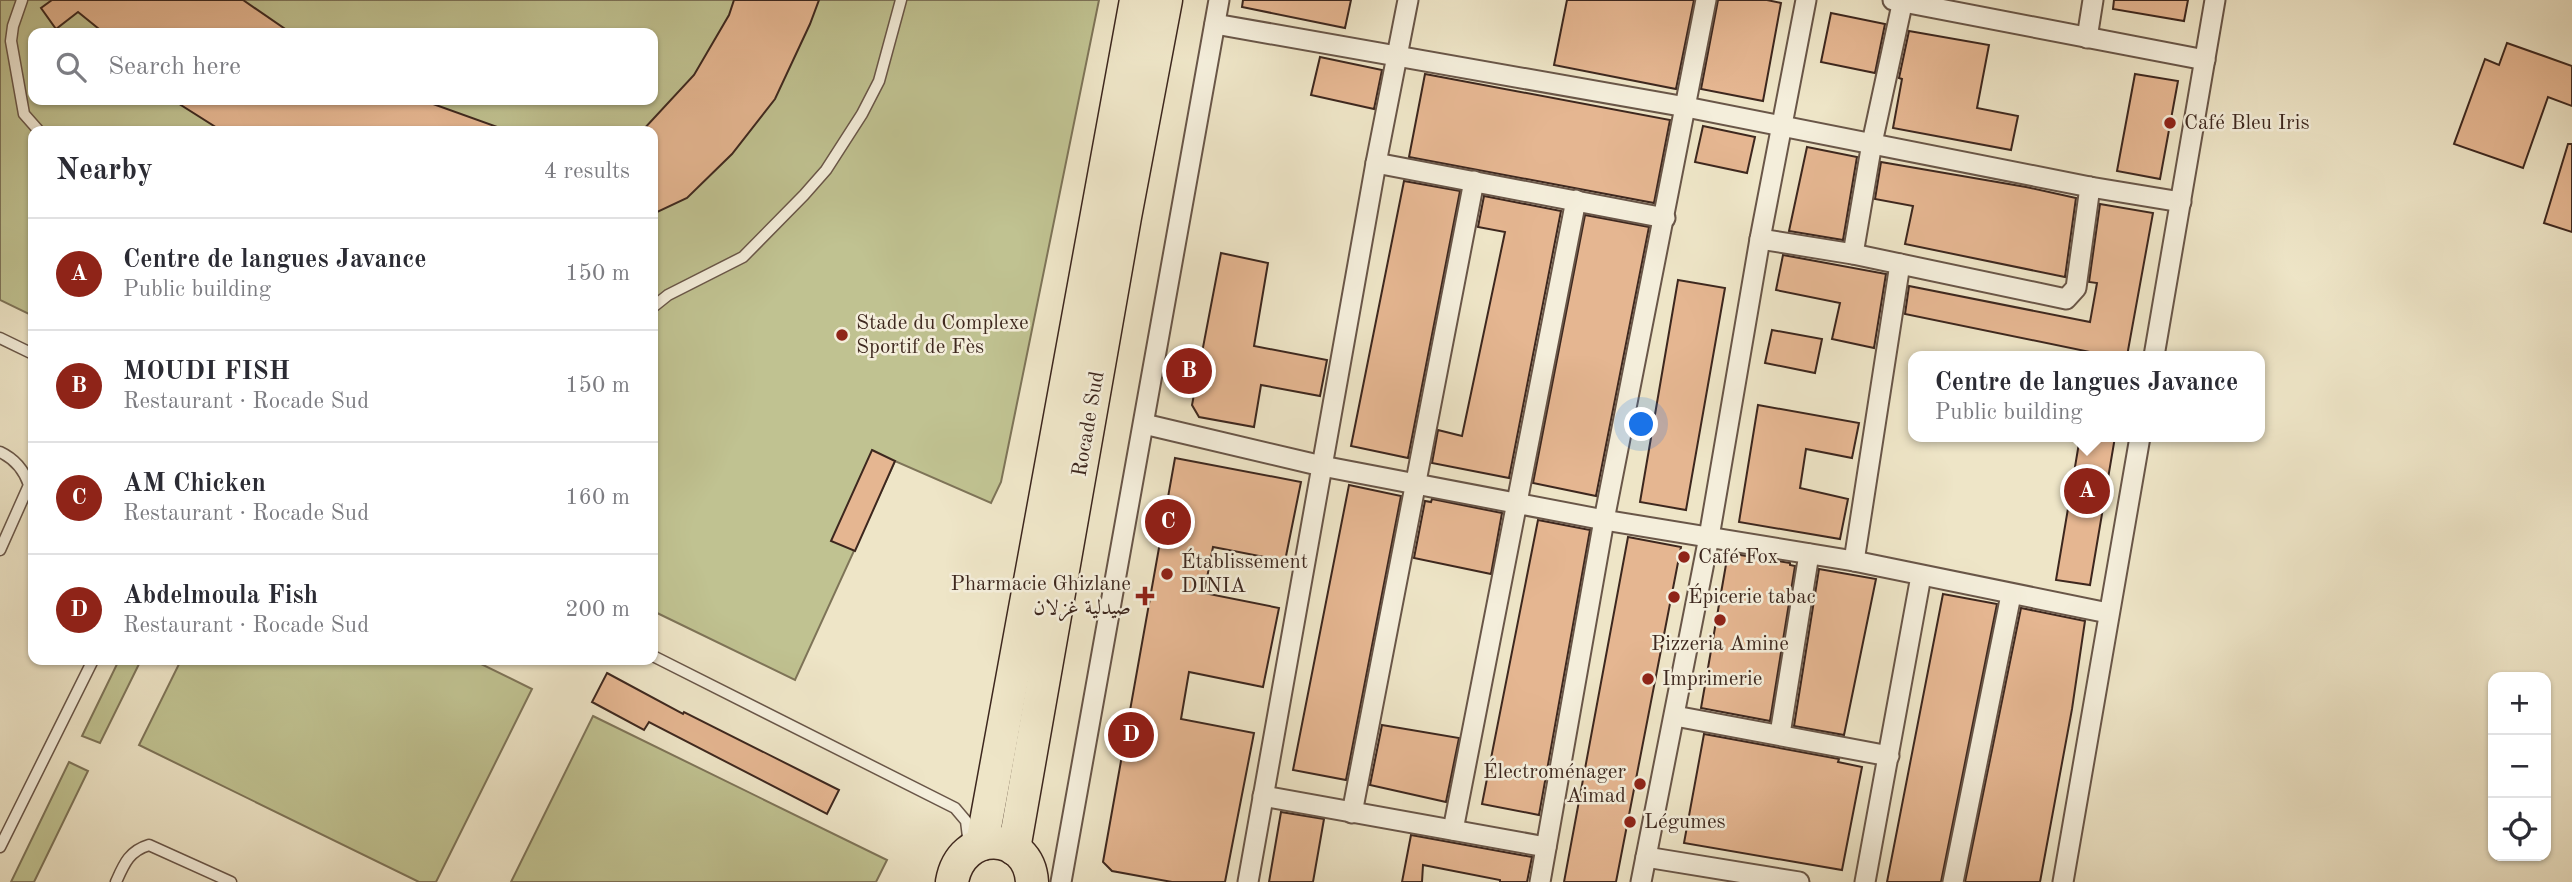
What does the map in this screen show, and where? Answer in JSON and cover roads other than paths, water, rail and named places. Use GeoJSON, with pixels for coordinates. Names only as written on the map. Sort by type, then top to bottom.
{"type":"FeatureCollection","features":[{"type":"Feature","properties":{"kind":"highway","name":"Rocade Sud"},"geometry":{"type":"LineString","coordinates":[[976,846],[1136,0]]}},
{"type":"Feature","properties":{"kind":"highway","name":"Rocade Sud"},"geometry":{"type":"LineString","coordinates":[[1014,849],[1166,0]]}},
{"type":"Feature","properties":{"kind":"highway"},"geometry":{"type":"LineString","coordinates":[[951,882],[960,858],[976,846],[999,843],[1014,849],[1028,865],[1031,882]]}},
{"type":"Feature","properties":{"kind":"street"},"geometry":{"type":"LineString","coordinates":[[1061,882],[1219,0]]}},
{"type":"Feature","properties":{"kind":"street"},"geometry":{"type":"LineString","coordinates":[[1248,882],[1376,163],[1408,0]]}},
{"type":"Feature","properties":{"kind":"street"},"geometry":{"type":"LineString","coordinates":[[1540,882],[1604,520],[1706,0]]}},
{"type":"Feature","properties":{"kind":"street"},"geometry":{"type":"LineString","coordinates":[[1641,882],[1709,537],[1760,239],[1806,0]]}},
{"type":"Feature","properties":{"kind":"street"},"geometry":{"type":"LineString","coordinates":[[2087,38],[2093,0]]}},
{"type":"Feature","properties":{"kind":"street"},"geometry":{"type":"LineString","coordinates":[[2155,351],[2215,0]]}},
{"type":"Feature","properties":{"kind":"street"},"geometry":{"type":"LineString","coordinates":[[1853,254],[1900,1],[2205,60]]}},
{"type":"Feature","properties":{"kind":"street"},"geometry":{"type":"LineString","coordinates":[[1214,24],[1686,107],[2090,187],[2181,202]]}},
{"type":"Feature","properties":{"kind":"street"},"geometry":{"type":"LineString","coordinates":[[1376,163],[1665,218]]}},
{"type":"Feature","properties":{"kind":"street"},"geometry":{"type":"LineString","coordinates":[[1352,813],[1474,181]]}},
{"type":"Feature","properties":{"kind":"street"},"geometry":{"type":"LineString","coordinates":[[1760,239],[1853,254],[2066,299],[2076,289],[2090,187]]}},
{"type":"Feature","properties":{"kind":"street"},"geometry":{"type":"LineString","coordinates":[[1453,830],[1576,200]]}},
{"type":"Feature","properties":{"kind":"street"},"geometry":{"type":"LineString","coordinates":[[1853,561],[1900,264]]}},
{"type":"Feature","properties":{"kind":"street"},"geometry":{"type":"LineString","coordinates":[[1144,424],[1322,466],[1604,520],[1853,561],[2108,613]]}},
{"type":"Feature","properties":{"kind":"street"},"geometry":{"type":"LineString","coordinates":[[2063,882],[2139,442]]}},
{"type":"Feature","properties":{"kind":"street"},"geometry":{"type":"LineString","coordinates":[[1780,734],[1809,554]]}},
{"type":"Feature","properties":{"kind":"street"},"geometry":{"type":"LineString","coordinates":[[1865,882],[1921,576]]}},
{"type":"Feature","properties":{"kind":"street"},"geometry":{"type":"LineString","coordinates":[[1953,882],[2011,595]]}},
{"type":"Feature","properties":{"kind":"street"},"geometry":{"type":"LineString","coordinates":[[1675,716],[1889,755]]}},
{"type":"Feature","properties":{"kind":"street"},"geometry":{"type":"LineString","coordinates":[[1263,796],[1546,847]]}},
{"type":"Feature","properties":{"kind":"street"},"geometry":{"type":"LineString","coordinates":[[1646,857],[1799,882]]}},
{"type":"Feature","properties":{"kind":"lane"},"geometry":{"type":"LineString","coordinates":[[22,0],[11,41],[24,114],[35,126]]}},
{"type":"Feature","properties":{"kind":"lane"},"geometry":{"type":"LineString","coordinates":[[658,303],[667,295],[743,257],[826,170],[862,114],[879,81],[901,0]]}},
{"type":"Feature","properties":{"kind":"lane"},"geometry":{"type":"LineString","coordinates":[[0,338],[28,352]]}},
{"type":"Feature","properties":{"kind":"lane"},"geometry":{"type":"LineString","coordinates":[[0,452],[9,456],[24,471],[28,482]]}},
{"type":"Feature","properties":{"kind":"lane"},"geometry":{"type":"LineString","coordinates":[[0,550],[28,487]]}},
{"type":"Feature","properties":{"kind":"lane"},"geometry":{"type":"LineString","coordinates":[[658,659],[954,808],[966,821],[976,846]]}},
{"type":"Feature","properties":{"kind":"lane"},"geometry":{"type":"LineString","coordinates":[[0,847],[91,665]]}},
{"type":"Feature","properties":{"kind":"lane"},"geometry":{"type":"LineString","coordinates":[[116,882],[127,858],[136,849],[149,845],[231,882]]}},
{"type":"Feature","properties":{"kind":"place","name":"Café Bleu Iris"},"geometry":{"type":"Point","coordinates":[2170,123]}},
{"type":"Feature","properties":{"kind":"place","name":"Stade du Complexe Sportif de Fès"},"geometry":{"type":"Point","coordinates":[842,335]}},
{"type":"Feature","properties":{"kind":"place","name":"MOUDI FISH"},"geometry":{"type":"Point","coordinates":[1189,371]}},
{"type":"Feature","properties":{"kind":"place","name":"Centre de langues Javance"},"geometry":{"type":"Point","coordinates":[2087,491]}},
{"type":"Feature","properties":{"kind":"place","name":"AM Chicken"},"geometry":{"type":"Point","coordinates":[1168,522]}},
{"type":"Feature","properties":{"kind":"place","name":"Café Fox"},"geometry":{"type":"Point","coordinates":[1684,557]}},
{"type":"Feature","properties":{"kind":"place","name":"Établissement DINIA"},"geometry":{"type":"Point","coordinates":[1167,574]}},
{"type":"Feature","properties":{"kind":"place","name":"Pharmacie Ghizlane صيدلية غزلان"},"geometry":{"type":"Point","coordinates":[1145,596]}},
{"type":"Feature","properties":{"kind":"place","name":"Épicerie tabac"},"geometry":{"type":"Point","coordinates":[1674,597]}},
{"type":"Feature","properties":{"kind":"place","name":"Pizzeria Amine"},"geometry":{"type":"Point","coordinates":[1720,620]}},
{"type":"Feature","properties":{"kind":"place","name":"Imprimerie"},"geometry":{"type":"Point","coordinates":[1648,679]}},
{"type":"Feature","properties":{"kind":"place","name":"Abdelmoula Fish"},"geometry":{"type":"Point","coordinates":[1131,735]}},
{"type":"Feature","properties":{"kind":"place","name":"Électroménager Aimad"},"geometry":{"type":"Point","coordinates":[1640,784]}},
{"type":"Feature","properties":{"kind":"place","name":"Légumes"},"geometry":{"type":"Point","coordinates":[1630,822]}}]}
